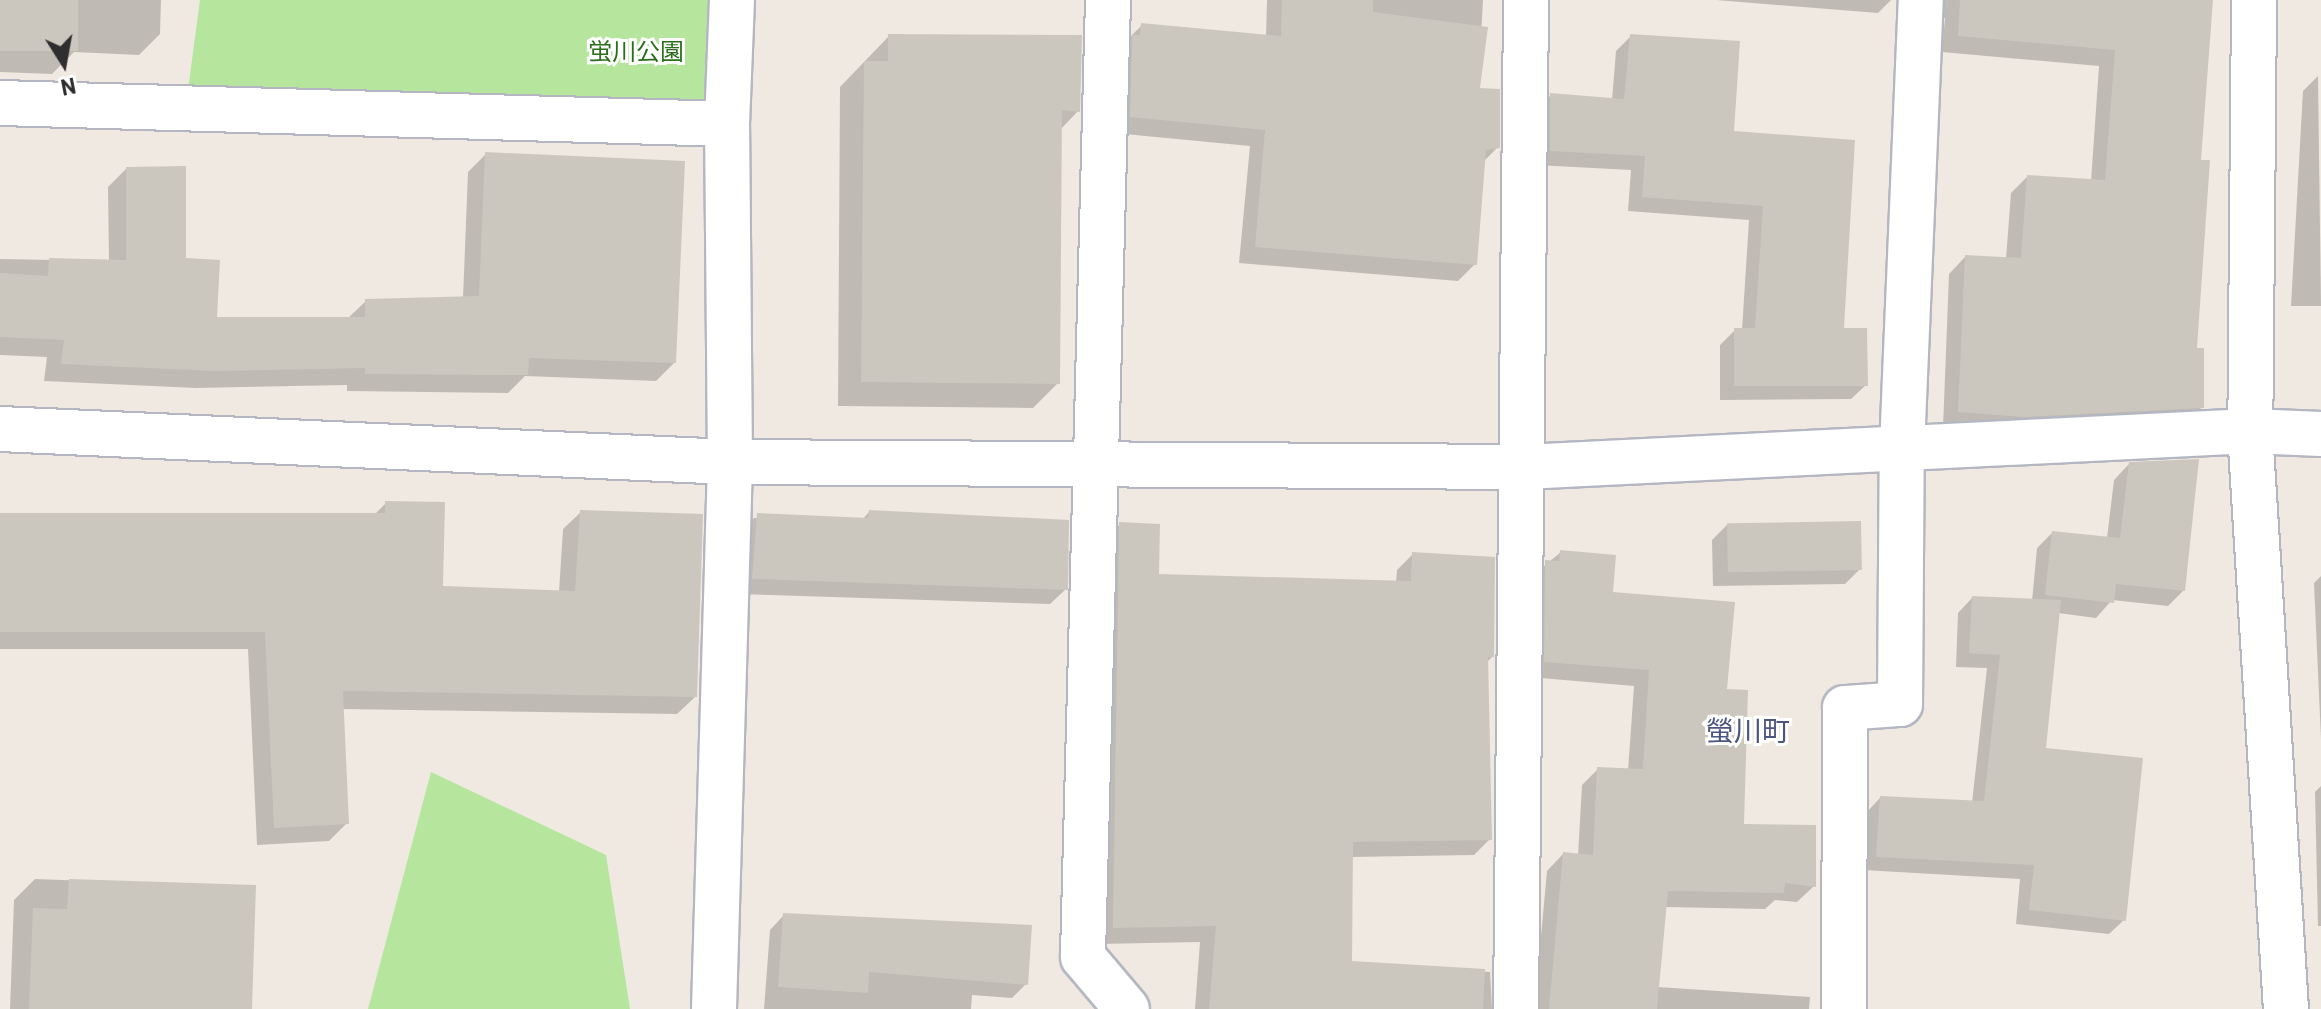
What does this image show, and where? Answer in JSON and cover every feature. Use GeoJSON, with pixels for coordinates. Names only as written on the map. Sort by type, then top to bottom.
{"type":"FeatureCollection","features":[{"type":"Feature","properties":{"kind":"street"},"geometry":{"type":"LineString","coordinates":[[714,1009],[730,462],[727,124],[732,0]]}},
{"type":"Feature","properties":{"kind":"street"},"geometry":{"type":"LineString","coordinates":[[1108,0],[1083,957],[1127,1009]]}},
{"type":"Feature","properties":{"kind":"street"},"geometry":{"type":"LineString","coordinates":[[1516,1009],[1524,467],[1526,0]]}},
{"type":"Feature","properties":{"kind":"street"},"geometry":{"type":"LineString","coordinates":[[1844,1009],[1845,708],[1900,704],[1902,448],[1921,0]]}},
{"type":"Feature","properties":{"kind":"street"},"geometry":{"type":"LineString","coordinates":[[2254,0],[2250,431],[2286,1009]]}},
{"type":"Feature","properties":{"kind":"street"},"geometry":{"type":"LineString","coordinates":[[0,103],[727,124]]}},
{"type":"Feature","properties":{"kind":"street"},"geometry":{"type":"LineString","coordinates":[[0,429],[730,462],[1524,467],[2250,431],[2321,434]]}},
{"type":"Feature","properties":{"kind":"green space","name":"蛍川公園"},"geometry":{"type":"Polygon","coordinates":[[[200,0],[715,0],[711,104],[188,90],[200,0]]]}},
{"type":"Feature","properties":{"kind":"green space"},"geometry":{"type":"Polygon","coordinates":[[[431,772],[606,855],[630,1009],[368,1009],[431,772]]]}},
{"type":"Feature","properties":{"kind":"building"},"geometry":{"type":"Polygon","coordinates":[[[0,0],[78,0],[78,51],[0,51],[0,0]]]}},
{"type":"Feature","properties":{"kind":"building"},"geometry":{"type":"Polygon","coordinates":[[[1282,0],[1373,0],[1373,12],[1488,27],[1480,88],[1500,89],[1500,148],[1486,150],[1477,265],[1255,247],[1265,130],[1130,117],[1132,35],[1140,35],[1141,23],[1281,36],[1282,0]]]}},
{"type":"Feature","properties":{"kind":"building"},"geometry":{"type":"Polygon","coordinates":[[[1960,0],[2213,0],[2201,160],[2210,160],[2197,348],[2204,348],[2204,408],[2024,417],[1958,412],[1965,255],[2021,258],[2027,175],[2105,180],[2115,50],[1958,36],[1960,0]]]}},
{"type":"Feature","properties":{"kind":"building"},"geometry":{"type":"Polygon","coordinates":[[[888,34],[1082,35],[1080,112],[1062,110],[1060,384],[861,382],[864,61],[888,61],[888,34]]]}},
{"type":"Feature","properties":{"kind":"building"},"geometry":{"type":"Polygon","coordinates":[[[1630,34],[1740,41],[1734,131],[1855,140],[1844,328],[1867,328],[1868,386],[1734,386],[1734,328],[1755,328],[1763,206],[1642,197],[1645,156],[1550,151],[1550,93],[1624,99],[1630,34]]]}},
{"type":"Feature","properties":{"kind":"building"},"geometry":{"type":"Polygon","coordinates":[[[485,152],[685,161],[676,363],[529,358],[528,375],[365,374],[365,368],[215,371],[61,364],[64,340],[0,337],[0,273],[48,276],[49,258],[126,260],[126,167],[186,166],[186,258],[220,260],[217,317],[365,317],[365,299],[479,296],[485,152]]]}},
{"type":"Feature","properties":{"kind":"building"},"geometry":{"type":"Polygon","coordinates":[[[2199,459],[2185,591],[2116,584],[2114,603],[2045,595],[2052,531],[2120,538],[2129,462],[2199,459]]]}},
{"type":"Feature","properties":{"kind":"building"},"geometry":{"type":"Polygon","coordinates":[[[385,501],[445,502],[443,586],[575,591],[580,510],[703,514],[697,697],[343,691],[349,824],[274,828],[265,632],[0,632],[0,513],[385,513],[385,501]]]}},
{"type":"Feature","properties":{"kind":"building"},"geometry":{"type":"Polygon","coordinates":[[[869,510],[1069,520],[1068,590],[752,579],[757,513],[868,518],[869,510]]]}},
{"type":"Feature","properties":{"kind":"building"},"geometry":{"type":"Polygon","coordinates":[[[1861,521],[1862,570],[1728,572],[1727,523],[1861,521]]]}},
{"type":"Feature","properties":{"kind":"building"},"geometry":{"type":"Polygon","coordinates":[[[1119,522],[1160,524],[1159,574],[1411,581],[1412,552],[1495,557],[1494,657],[1488,657],[1492,840],[1353,842],[1352,961],[1485,969],[1483,1009],[1209,1009],[1216,926],[1113,928],[1119,522]]]}},
{"type":"Feature","properties":{"kind":"building"},"geometry":{"type":"Polygon","coordinates":[[[1560,550],[1616,555],[1613,592],[1735,602],[1727,689],[1748,690],[1744,824],[1816,825],[1816,887],[1785,883],[1784,893],[1668,891],[1657,1009],[1549,1009],[1563,852],[1593,855],[1597,767],[1643,769],[1649,670],[1544,662],[1545,560],[1559,561],[1560,550]]]}},
{"type":"Feature","properties":{"kind":"building"},"geometry":{"type":"Polygon","coordinates":[[[1972,596],[2061,600],[2046,748],[2143,758],[2126,921],[2029,910],[2034,865],[1876,857],[1880,796],[1984,801],[2000,655],[1969,653],[1972,596]]]}},
{"type":"Feature","properties":{"kind":"building"},"geometry":{"type":"Polygon","coordinates":[[[69,879],[256,885],[252,1009],[29,1009],[33,908],[67,909],[69,879]]]}},
{"type":"Feature","properties":{"kind":"building"},"geometry":{"type":"Polygon","coordinates":[[[783,913],[1032,925],[1028,985],[869,972],[868,993],[778,987],[783,913]]]}},
{"type":"Feature","properties":{"kind":"district","name":"螢川町"},"geometry":{"type":"Point","coordinates":[1748,730]}}]}
